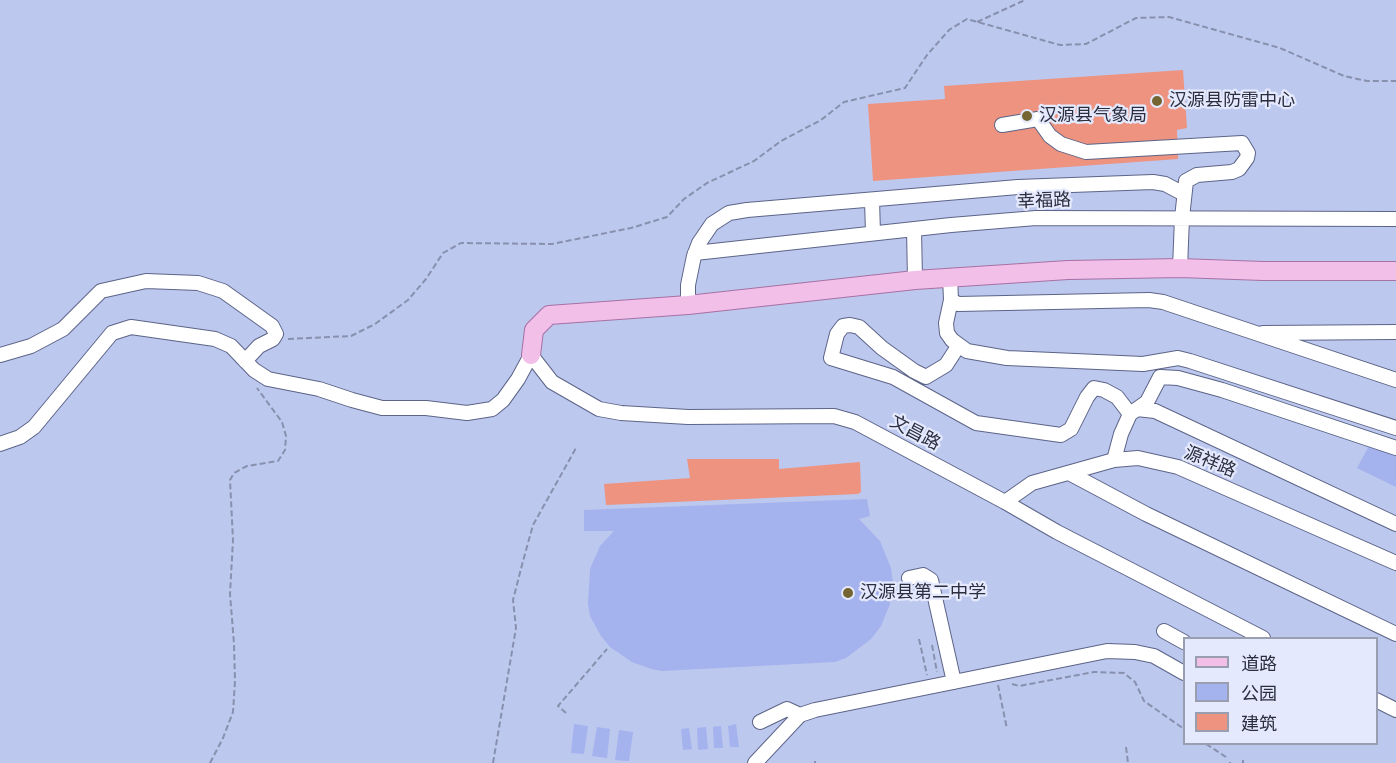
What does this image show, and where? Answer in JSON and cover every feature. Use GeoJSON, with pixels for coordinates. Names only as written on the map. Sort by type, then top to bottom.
{"type":"FeatureCollection","features":[{"type":"Feature","properties":{"kind":"main road"},"geometry":{"type":"LineString","coordinates":[[531,355],[534,330],[549,315],[688,305],[915,280],[1068,270],[1180,268],[1263,271],[1396,271]]}},
{"type":"Feature","properties":{"kind":"street"},"geometry":{"type":"LineString","coordinates":[[1002,125],[1038,119],[1050,136],[1061,144],[1086,152],[1242,143],[1246,147],[1247,158],[1239,169],[1232,172],[1193,176],[1186,181],[1180,268]]}},
{"type":"Feature","properties":{"kind":"street"},"geometry":{"type":"LineString","coordinates":[[688,305],[688,285],[699,243],[712,224],[729,213],[1018,188],[1153,182],[1165,184],[1184,194]]}},
{"type":"Feature","properties":{"kind":"street"},"geometry":{"type":"LineString","coordinates":[[872,200],[873,233]]}},
{"type":"Feature","properties":{"kind":"street","name":"幸福路"},"geometry":{"type":"LineString","coordinates":[[695,253],[1036,218],[1396,219]]}},
{"type":"Feature","properties":{"kind":"street"},"geometry":{"type":"LineString","coordinates":[[914,229],[915,280]]}},
{"type":"Feature","properties":{"kind":"street"},"geometry":{"type":"LineString","coordinates":[[950,277],[951,300],[946,324],[947,333],[967,351],[1007,358],[1143,364],[1178,358],[1190,360],[1396,428]]}},
{"type":"Feature","properties":{"kind":"street"},"geometry":{"type":"LineString","coordinates":[[0,355],[31,346],[63,329],[101,291],[146,281],[198,283],[223,291],[272,326],[276,334],[273,339],[259,346],[245,361]]}},
{"type":"Feature","properties":{"kind":"street"},"geometry":{"type":"LineString","coordinates":[[951,300],[958,304],[1149,300],[1163,302],[1396,380]]}},
{"type":"Feature","properties":{"kind":"street"},"geometry":{"type":"LineString","coordinates":[[959,345],[946,365],[926,376],[914,371],[882,348],[859,327],[850,325],[843,326],[837,334],[831,358],[893,377],[976,423],[1061,435],[1071,429],[1094,388],[1104,390],[1117,397],[1133,411],[1155,411],[1396,524]]}},
{"type":"Feature","properties":{"kind":"street"},"geometry":{"type":"LineString","coordinates":[[0,444],[20,438],[34,427],[112,333],[131,327],[215,339],[231,346],[245,361],[268,379],[319,389],[382,408],[426,408],[467,413],[492,409],[503,400],[531,355]]}},
{"type":"Feature","properties":{"kind":"street"},"geometry":{"type":"LineString","coordinates":[[1255,333],[1396,332]]}},
{"type":"Feature","properties":{"kind":"street","name":"文昌路"},"geometry":{"type":"LineString","coordinates":[[531,355],[552,382],[599,409],[621,413],[688,417],[834,416],[873,432],[1057,532],[1259,637]]}},
{"type":"Feature","properties":{"kind":"street"},"geometry":{"type":"LineString","coordinates":[[1114,460],[1121,434],[1133,411],[1147,402],[1160,377],[1178,378],[1222,390],[1396,448]]}},
{"type":"Feature","properties":{"kind":"street","name":"源祥路"},"geometry":{"type":"LineString","coordinates":[[1005,502],[1032,483],[1114,460],[1138,458],[1178,467],[1396,563]]}},
{"type":"Feature","properties":{"kind":"street"},"geometry":{"type":"LineString","coordinates":[[1069,473],[1146,514],[1396,634]]}},
{"type":"Feature","properties":{"kind":"street"},"geometry":{"type":"LineString","coordinates":[[909,578],[923,575],[931,580],[954,682]]}},
{"type":"Feature","properties":{"kind":"street"},"geometry":{"type":"LineString","coordinates":[[1164,631],[1183,641]]}},
{"type":"Feature","properties":{"kind":"street"},"geometry":{"type":"LineString","coordinates":[[756,763],[800,715],[815,710],[1107,651],[1135,652],[1155,656],[1183,672]]}},
{"type":"Feature","properties":{"kind":"street"},"geometry":{"type":"LineString","coordinates":[[1378,701],[1396,710]]}},
{"type":"Feature","properties":{"kind":"street"},"geometry":{"type":"LineString","coordinates":[[760,722],[787,709],[800,715]]}},
{"type":"Feature","properties":{"kind":"path"},"geometry":{"type":"LineString","coordinates":[[976,22],[1025,0]]}},
{"type":"Feature","properties":{"kind":"path"},"geometry":{"type":"LineString","coordinates":[[273,339],[351,336],[375,324],[408,300],[426,279],[443,253],[461,243],[552,244],[631,228],[667,217],[684,199],[707,183],[754,161],[781,141],[821,120],[844,102],[905,88],[927,55],[949,30],[967,20],[1060,45],[1086,44],[1136,18],[1169,17],[1280,48],[1344,76],[1367,81],[1396,81]]}},
{"type":"Feature","properties":{"kind":"path"},"geometry":{"type":"LineString","coordinates":[[210,763],[224,738],[233,712],[235,681],[230,594],[233,540],[230,480],[234,473],[247,466],[278,461],[285,450],[286,436],[282,422],[257,389],[259,373]]}},
{"type":"Feature","properties":{"kind":"path"},"geometry":{"type":"LineString","coordinates":[[493,763],[516,628],[513,600],[533,525],[576,448]]}},
{"type":"Feature","properties":{"kind":"path"},"geometry":{"type":"LineString","coordinates":[[930,637],[938,675]]}},
{"type":"Feature","properties":{"kind":"path"},"geometry":{"type":"LineString","coordinates":[[920,639],[928,677]]}},
{"type":"Feature","properties":{"kind":"path"},"geometry":{"type":"LineString","coordinates":[[566,713],[558,706],[608,649]]}},
{"type":"Feature","properties":{"kind":"path"},"geometry":{"type":"LineString","coordinates":[[1007,682],[1019,686],[1094,672],[1124,674],[1135,682],[1144,701],[1183,728]]}},
{"type":"Feature","properties":{"kind":"path"},"geometry":{"type":"LineString","coordinates":[[997,681],[1007,729]]}},
{"type":"Feature","properties":{"kind":"path"},"geometry":{"type":"LineString","coordinates":[[1208,745],[1226,757]]}},
{"type":"Feature","properties":{"kind":"path"},"geometry":{"type":"LineString","coordinates":[[1126,747],[1128,763]]}},
{"type":"Feature","properties":{"kind":"green space"},"geometry":{"type":"Polygon","coordinates":[[[1370,444],[1396,455],[1396,487],[1357,468],[1370,444]]]}},
{"type":"Feature","properties":{"kind":"green space"},"geometry":{"type":"Polygon","coordinates":[[[867,499],[870,516],[859,519],[880,541],[891,568],[893,583],[890,604],[881,626],[871,639],[846,658],[835,662],[662,671],[632,662],[610,647],[590,616],[588,604],[590,569],[600,546],[614,531],[584,531],[584,510],[867,499]]]}},
{"type":"Feature","properties":{"kind":"green space"},"geometry":{"type":"Polygon","coordinates":[[[574,724],[588,726],[584,754],[571,753],[574,724]]]}},
{"type":"Feature","properties":{"kind":"green space"},"geometry":{"type":"Polygon","coordinates":[[[736,724],[739,747],[730,747],[728,726],[736,724]]]}},
{"type":"Feature","properties":{"kind":"green space"},"geometry":{"type":"Polygon","coordinates":[[[721,726],[723,748],[714,748],[713,727],[721,726]]]}},
{"type":"Feature","properties":{"kind":"green space"},"geometry":{"type":"Polygon","coordinates":[[[597,727],[610,729],[607,758],[592,756],[597,727]]]}},
{"type":"Feature","properties":{"kind":"green space"},"geometry":{"type":"Polygon","coordinates":[[[706,727],[708,749],[698,750],[697,728],[706,727]]]}},
{"type":"Feature","properties":{"kind":"green space"},"geometry":{"type":"Polygon","coordinates":[[[689,728],[692,749],[683,750],[681,729],[689,728]]]}},
{"type":"Feature","properties":{"kind":"green space"},"geometry":{"type":"Polygon","coordinates":[[[619,730],[633,732],[629,761],[615,760],[619,730]]]}},
{"type":"Feature","properties":{"kind":"building","name":"汉源县气象局"},"geometry":{"type":"Polygon","coordinates":[[[1183,70],[1187,128],[1177,130],[1178,159],[873,181],[868,104],[945,99],[944,86],[1183,70]]]}},
{"type":"Feature","properties":{"kind":"building"},"geometry":{"type":"Polygon","coordinates":[[[687,459],[779,459],[779,469],[860,462],[861,492],[858,494],[606,505],[604,484],[690,478],[687,459]]]}},
{"type":"Feature","properties":{"kind":"place","name":"汉源县防雷中心"},"geometry":{"type":"Point","coordinates":[1157,101]}},
{"type":"Feature","properties":{"kind":"place","name":"汉源县气象局"},"geometry":{"type":"Point","coordinates":[1027,116]}},
{"type":"Feature","properties":{"kind":"place","name":"汉源县第二中学"},"geometry":{"type":"Point","coordinates":[848,593]}}]}
